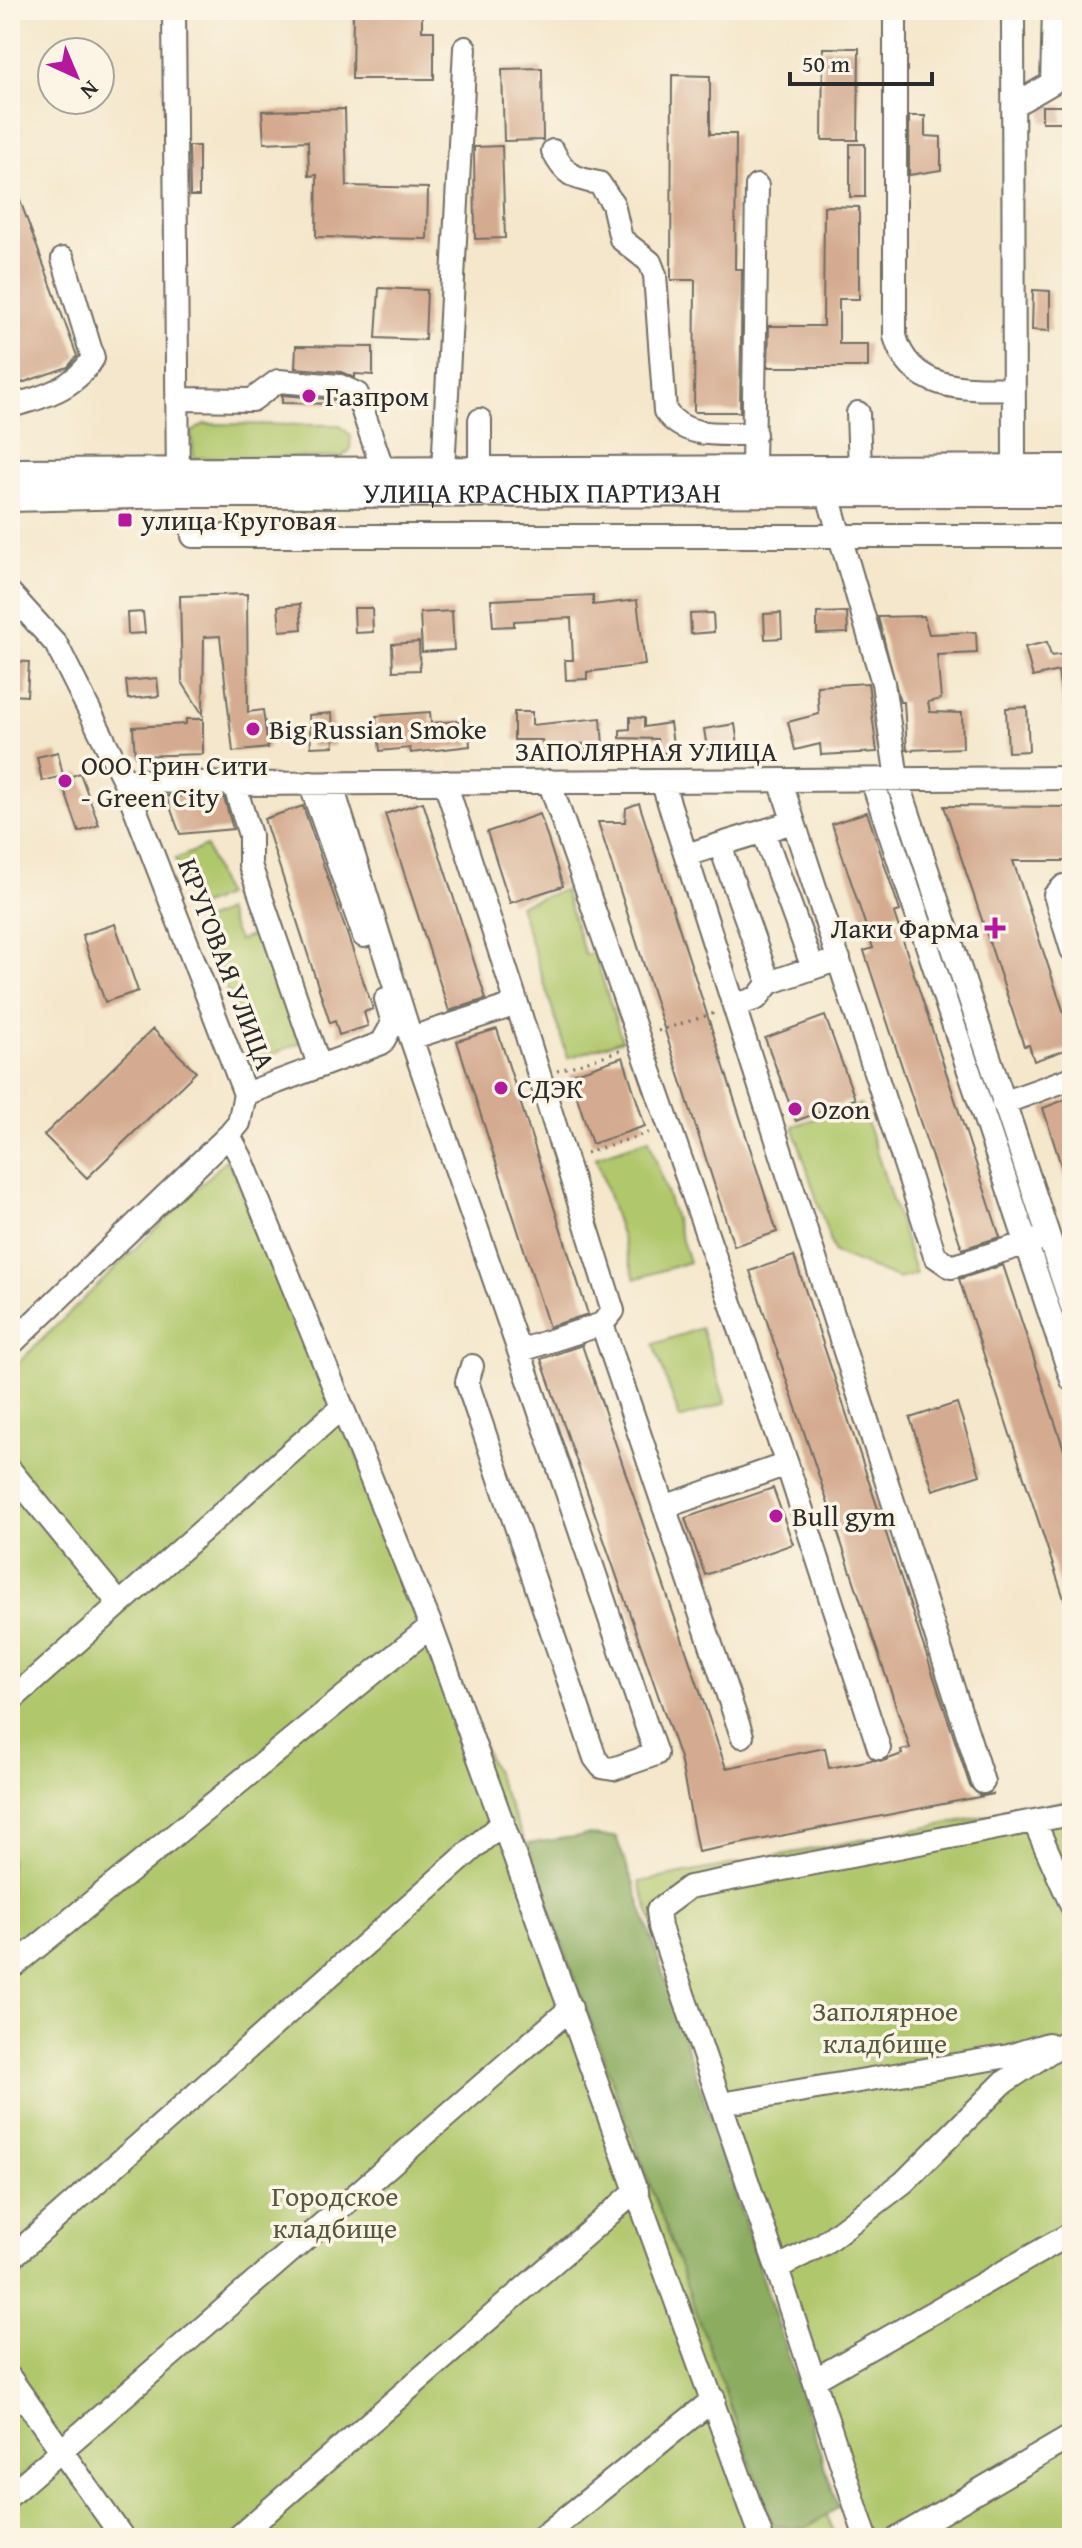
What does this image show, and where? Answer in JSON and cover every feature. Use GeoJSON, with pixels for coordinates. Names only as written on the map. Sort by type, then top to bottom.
{"type":"FeatureCollection","features":[{"type":"Feature","properties":{"kind":"main road","name":"УЛИЦА КРАСНЫХ ПАРТИЗАН"},"geometry":{"type":"LineString","coordinates":[[10,497],[178,481],[383,470],[1072,469]]}},
{"type":"Feature","properties":{"kind":"main road","name":"УЛИЦА КРАСНЫХ ПАРТИЗАН"},"geometry":{"type":"LineString","coordinates":[[10,473],[178,481],[827,492],[1072,492]]}},
{"type":"Feature","properties":{"kind":"street"},"geometry":{"type":"LineString","coordinates":[[174,10],[178,481]]}},
{"type":"Feature","properties":{"kind":"street"},"geometry":{"type":"LineString","coordinates":[[895,10],[895,336],[901,358],[923,377],[972,390],[1012,388]]}},
{"type":"Feature","properties":{"kind":"street"},"geometry":{"type":"LineString","coordinates":[[1013,10],[1014,469]]}},
{"type":"Feature","properties":{"kind":"street"},"geometry":{"type":"LineString","coordinates":[[1052,83],[1054,10]]}},
{"type":"Feature","properties":{"kind":"street"},"geometry":{"type":"LineString","coordinates":[[443,470],[465,48]]}},
{"type":"Feature","properties":{"kind":"street"},"geometry":{"type":"LineString","coordinates":[[1014,105],[1052,83],[1072,49]]}},
{"type":"Feature","properties":{"kind":"street"},"geometry":{"type":"LineString","coordinates":[[553,151],[563,172],[579,180],[599,183],[613,204],[621,239],[650,262],[655,275],[665,411],[690,431],[755,434]]}},
{"type":"Feature","properties":{"kind":"street"},"geometry":{"type":"LineString","coordinates":[[753,470],[757,186]]}},
{"type":"Feature","properties":{"kind":"street"},"geometry":{"type":"LineString","coordinates":[[10,406],[43,398],[83,375],[93,358],[63,259]]}},
{"type":"Feature","properties":{"kind":"street"},"geometry":{"type":"LineString","coordinates":[[177,399],[252,400],[278,381],[340,386],[357,394],[383,470]]}},
{"type":"Feature","properties":{"kind":"street"},"geometry":{"type":"LineString","coordinates":[[858,413],[860,469]]}},
{"type":"Feature","properties":{"kind":"street"},"geometry":{"type":"LineString","coordinates":[[480,420],[480,470]]}},
{"type":"Feature","properties":{"kind":"street"},"geometry":{"type":"LineString","coordinates":[[827,492],[883,683],[897,779],[1003,1103],[1072,1380]]}},
{"type":"Feature","properties":{"kind":"street"},"geometry":{"type":"LineString","coordinates":[[193,536],[1072,536]]}},
{"type":"Feature","properties":{"kind":"street","name":"КРУГОВАЯ УЛИЦА"},"geometry":{"type":"LineString","coordinates":[[10,593],[56,644],[124,780],[245,1094],[244,1110],[229,1135],[10,1345]]}},
{"type":"Feature","properties":{"kind":"street","name":"ЗАПОЛЯРНАЯ УЛИЦА"},"geometry":{"type":"LineString","coordinates":[[124,780],[234,784],[1072,778]]}},
{"type":"Feature","properties":{"kind":"street"},"geometry":{"type":"LineString","coordinates":[[780,780],[935,1256],[951,1267],[1037,1240]]}},
{"type":"Feature","properties":{"kind":"street"},"geometry":{"type":"LineString","coordinates":[[872,780],[1037,1240],[1072,1307]]}},
{"type":"Feature","properties":{"kind":"street"},"geometry":{"type":"LineString","coordinates":[[549,781],[787,1464],[879,1748]]}},
{"type":"Feature","properties":{"kind":"street"},"geometry":{"type":"LineString","coordinates":[[662,781],[983,1782]]}},
{"type":"Feature","properties":{"kind":"street"},"geometry":{"type":"LineString","coordinates":[[445,782],[613,1303],[610,1319],[602,1324],[519,1351]]}},
{"type":"Feature","properties":{"kind":"street"},"geometry":{"type":"LineString","coordinates":[[245,1094],[382,1043],[393,1023],[321,783]]}},
{"type":"Feature","properties":{"kind":"street"},"geometry":{"type":"LineString","coordinates":[[321,783],[656,1754],[613,1769],[602,1767],[595,1758],[467,1382],[472,1366]]}},
{"type":"Feature","properties":{"kind":"street"},"geometry":{"type":"LineString","coordinates":[[234,784],[250,835],[250,865],[319,1065]]}},
{"type":"Feature","properties":{"kind":"street"},"geometry":{"type":"LineString","coordinates":[[686,855],[793,822]]}},
{"type":"Feature","properties":{"kind":"street"},"geometry":{"type":"LineString","coordinates":[[763,831],[813,968]]}},
{"type":"Feature","properties":{"kind":"street"},"geometry":{"type":"LineString","coordinates":[[720,845],[769,983]]}},
{"type":"Feature","properties":{"kind":"street"},"geometry":{"type":"LineString","coordinates":[[1072,886],[1064,886],[1055,895],[1072,950]]}},
{"type":"Feature","properties":{"kind":"street"},"geometry":{"type":"LineString","coordinates":[[734,1006],[757,998],[769,983],[839,959]]}},
{"type":"Feature","properties":{"kind":"street"},"geometry":{"type":"LineString","coordinates":[[411,1038],[517,1004]]}},
{"type":"Feature","properties":{"kind":"street"},"geometry":{"type":"LineString","coordinates":[[1003,1103],[1072,1078]]}},
{"type":"Feature","properties":{"kind":"street"},"geometry":{"type":"LineString","coordinates":[[229,1135],[431,1626],[762,2538]]}},
{"type":"Feature","properties":{"kind":"street"},"geometry":{"type":"LineString","coordinates":[[602,1324],[742,1736]]}},
{"type":"Feature","properties":{"kind":"street"},"geometry":{"type":"LineString","coordinates":[[10,1701],[118,1602],[341,1408]]}},
{"type":"Feature","properties":{"kind":"street"},"geometry":{"type":"LineString","coordinates":[[664,1507],[787,1464]]}},
{"type":"Feature","properties":{"kind":"street"},"geometry":{"type":"LineString","coordinates":[[10,1470],[118,1602]]}},
{"type":"Feature","properties":{"kind":"street"},"geometry":{"type":"LineString","coordinates":[[10,1969],[431,1626]]}},
{"type":"Feature","properties":{"kind":"street"},"geometry":{"type":"LineString","coordinates":[[866,2538],[660,1927],[658,1910],[689,1887],[1072,1814]]}},
{"type":"Feature","properties":{"kind":"street"},"geometry":{"type":"LineString","coordinates":[[1034,1821],[1072,1906]]}},
{"type":"Feature","properties":{"kind":"street"},"geometry":{"type":"LineString","coordinates":[[10,2259],[503,1822]]}},
{"type":"Feature","properties":{"kind":"street"},"geometry":{"type":"LineString","coordinates":[[10,2495],[571,2008]]}},
{"type":"Feature","properties":{"kind":"street"},"geometry":{"type":"LineString","coordinates":[[721,2104],[1009,2056],[1072,2037]]}},
{"type":"Feature","properties":{"kind":"street"},"geometry":{"type":"LineString","coordinates":[[777,2268],[823,2244],[894,2190],[1003,2083],[1072,2037]]}},
{"type":"Feature","properties":{"kind":"street"},"geometry":{"type":"LineString","coordinates":[[237,2538],[637,2190]]}},
{"type":"Feature","properties":{"kind":"street"},"geometry":{"type":"LineString","coordinates":[[814,2380],[1072,2233]]}},
{"type":"Feature","properties":{"kind":"street"},"geometry":{"type":"LineString","coordinates":[[10,2378],[123,2538]]}},
{"type":"Feature","properties":{"kind":"street"},"geometry":{"type":"LineString","coordinates":[[541,2538],[714,2399]]}},
{"type":"Feature","properties":{"kind":"street"},"geometry":{"type":"LineString","coordinates":[[898,2538],[1072,2436]]}},
{"type":"Feature","properties":{"kind":"path"},"geometry":{"type":"LineString","coordinates":[[540,1076],[734,1006]]}},
{"type":"Feature","properties":{"kind":"path"},"geometry":{"type":"LineString","coordinates":[[566,1160],[669,1126]]}},
{"type":"Feature","properties":{"kind":"green space"},"geometry":{"type":"Polygon","coordinates":[[[204,424],[339,425],[351,436],[350,450],[342,457],[194,458],[191,433],[204,424]]]}},
{"type":"Feature","properties":{"kind":"green space"},"geometry":{"type":"Polygon","coordinates":[[[206,846],[225,896],[195,908],[175,859],[206,846]]]}},
{"type":"Feature","properties":{"kind":"green space"},"geometry":{"type":"Polygon","coordinates":[[[564,890],[585,955],[594,953],[622,1040],[568,1058],[519,905],[564,890]]]}},
{"type":"Feature","properties":{"kind":"green space"},"geometry":{"type":"Polygon","coordinates":[[[226,911],[238,941],[261,932],[291,1006],[286,1008],[300,1043],[255,1061],[200,922],[226,911]]]}},
{"type":"Feature","properties":{"kind":"green space"},"geometry":{"type":"Polygon","coordinates":[[[861,1104],[916,1274],[899,1279],[834,1253],[793,1126],[861,1104]]]}},
{"type":"Feature","properties":{"kind":"green space"},"geometry":{"type":"Polygon","coordinates":[[[649,1139],[689,1262],[635,1279],[596,1157],[649,1139]]]}},
{"type":"Feature","properties":{"kind":"green space","name":"Городское кладбище"},"geometry":{"type":"Polygon","coordinates":[[[227,1159],[526,1844],[837,2538],[10,2538],[10,1371],[227,1159]]]}},
{"type":"Feature","properties":{"kind":"green space"},"geometry":{"type":"Polygon","coordinates":[[[701,1328],[726,1403],[680,1419],[654,1344],[701,1328]]]}},
{"type":"Feature","properties":{"kind":"green space","name":"Заполярное кладбище"},"geometry":{"type":"Polygon","coordinates":[[[1072,1800],[1072,2538],[859,2538],[639,1882],[1072,1800]]]}},
{"type":"Feature","properties":{"kind":"green space"},"geometry":{"type":"Polygon","coordinates":[[[586,1835],[616,1837],[634,1885],[838,2507],[806,2528],[774,2526],[526,1844],[586,1835]]]}},
{"type":"Feature","properties":{"kind":"building"},"geometry":{"type":"Polygon","coordinates":[[[353,10],[422,10],[422,31],[434,31],[434,79],[352,79],[353,10]]]}},
{"type":"Feature","properties":{"kind":"building"},"geometry":{"type":"Polygon","coordinates":[[[823,48],[859,48],[858,140],[822,140],[823,48]]]}},
{"type":"Feature","properties":{"kind":"building"},"geometry":{"type":"Polygon","coordinates":[[[542,68],[543,140],[504,141],[502,69],[542,68]]]}},
{"type":"Feature","properties":{"kind":"building"},"geometry":{"type":"Polygon","coordinates":[[[672,75],[710,76],[710,134],[736,134],[735,269],[742,269],[740,412],[694,412],[695,280],[671,280],[672,75]]]}},
{"type":"Feature","properties":{"kind":"building"},"geometry":{"type":"Polygon","coordinates":[[[1042,106],[1063,106],[1062,122],[1042,122],[1042,106]]]}},
{"type":"Feature","properties":{"kind":"building"},"geometry":{"type":"Polygon","coordinates":[[[345,109],[347,186],[428,188],[427,239],[316,237],[317,175],[309,176],[308,141],[264,143],[262,111],[345,109]]]}},
{"type":"Feature","properties":{"kind":"building"},"geometry":{"type":"Polygon","coordinates":[[[909,116],[925,116],[925,136],[941,137],[941,170],[909,175],[909,116]]]}},
{"type":"Feature","properties":{"kind":"building"},"geometry":{"type":"Polygon","coordinates":[[[850,144],[865,144],[865,197],[850,197],[850,144]]]}},
{"type":"Feature","properties":{"kind":"building"},"geometry":{"type":"Polygon","coordinates":[[[189,146],[199,146],[199,196],[190,196],[189,146]]]}},
{"type":"Feature","properties":{"kind":"building"},"geometry":{"type":"Polygon","coordinates":[[[502,146],[505,238],[475,239],[474,147],[502,146]]]}},
{"type":"Feature","properties":{"kind":"building"},"geometry":{"type":"Polygon","coordinates":[[[10,173],[77,356],[68,367],[10,387],[10,173]]]}},
{"type":"Feature","properties":{"kind":"building"},"geometry":{"type":"Polygon","coordinates":[[[824,206],[859,207],[859,299],[839,299],[839,344],[868,344],[868,367],[768,367],[769,326],[823,326],[824,206]]]}},
{"type":"Feature","properties":{"kind":"building"},"geometry":{"type":"Polygon","coordinates":[[[379,288],[427,290],[425,340],[376,338],[379,288]]]}},
{"type":"Feature","properties":{"kind":"building"},"geometry":{"type":"Polygon","coordinates":[[[1033,290],[1050,291],[1050,331],[1032,330],[1033,290]]]}},
{"type":"Feature","properties":{"kind":"building"},"geometry":{"type":"Polygon","coordinates":[[[296,346],[373,347],[373,375],[355,374],[355,378],[341,372],[295,368],[296,346]]]}},
{"type":"Feature","properties":{"kind":"building"},"geometry":{"type":"Polygon","coordinates":[[[282,395],[336,400],[346,404],[282,403],[282,395]]]}},
{"type":"Feature","properties":{"kind":"building"},"geometry":{"type":"Polygon","coordinates":[[[247,594],[248,712],[263,710],[268,748],[233,752],[220,636],[204,637],[203,715],[182,682],[180,596],[247,594]]]}},
{"type":"Feature","properties":{"kind":"building"},"geometry":{"type":"Polygon","coordinates":[[[593,595],[593,605],[637,600],[645,665],[587,672],[587,679],[566,680],[565,660],[573,660],[571,618],[514,621],[514,626],[493,627],[491,600],[593,595]]]}},
{"type":"Feature","properties":{"kind":"building"},"geometry":{"type":"Polygon","coordinates":[[[300,604],[302,629],[280,631],[278,606],[300,604]]]}},
{"type":"Feature","properties":{"kind":"building"},"geometry":{"type":"Polygon","coordinates":[[[354,608],[372,608],[373,632],[355,633],[354,608]]]}},
{"type":"Feature","properties":{"kind":"building"},"geometry":{"type":"Polygon","coordinates":[[[452,611],[454,650],[422,652],[420,613],[452,611]]]}},
{"type":"Feature","properties":{"kind":"building"},"geometry":{"type":"Polygon","coordinates":[[[143,612],[145,633],[128,634],[127,613],[143,612]]]}},
{"type":"Feature","properties":{"kind":"building"},"geometry":{"type":"Polygon","coordinates":[[[847,612],[848,633],[817,634],[817,613],[847,612]]]}},
{"type":"Feature","properties":{"kind":"building"},"geometry":{"type":"Polygon","coordinates":[[[713,613],[714,632],[691,634],[690,614],[713,613]]]}},
{"type":"Feature","properties":{"kind":"building"},"geometry":{"type":"Polygon","coordinates":[[[781,613],[782,638],[765,639],[764,614],[781,613]]]}},
{"type":"Feature","properties":{"kind":"building"},"geometry":{"type":"Polygon","coordinates":[[[924,616],[929,634],[976,632],[977,653],[937,655],[941,699],[928,702],[930,712],[962,713],[963,748],[907,750],[904,702],[900,702],[878,617],[924,616]]]}},
{"type":"Feature","properties":{"kind":"building"},"geometry":{"type":"Polygon","coordinates":[[[419,642],[420,670],[393,671],[392,644],[419,642]]]}},
{"type":"Feature","properties":{"kind":"building"},"geometry":{"type":"Polygon","coordinates":[[[1047,642],[1051,656],[1072,653],[1072,707],[1063,708],[1058,671],[1033,677],[1025,647],[1047,642]]]}},
{"type":"Feature","properties":{"kind":"building"},"geometry":{"type":"Polygon","coordinates":[[[10,661],[29,662],[27,696],[10,695],[10,661]]]}},
{"type":"Feature","properties":{"kind":"building"},"geometry":{"type":"Polygon","coordinates":[[[157,678],[159,696],[128,699],[126,681],[157,678]]]}},
{"type":"Feature","properties":{"kind":"building"},"geometry":{"type":"Polygon","coordinates":[[[868,683],[877,752],[821,755],[820,744],[795,750],[788,722],[819,714],[817,686],[868,683]]]}},
{"type":"Feature","properties":{"kind":"building"},"geometry":{"type":"Polygon","coordinates":[[[1027,707],[1029,751],[1008,752],[1006,708],[1027,707]]]}},
{"type":"Feature","properties":{"kind":"building"},"geometry":{"type":"Polygon","coordinates":[[[430,712],[431,723],[468,720],[470,746],[411,753],[410,748],[380,751],[376,716],[430,712]]]}},
{"type":"Feature","properties":{"kind":"building"},"geometry":{"type":"Polygon","coordinates":[[[514,712],[532,712],[532,725],[601,718],[603,746],[584,748],[584,744],[543,749],[542,740],[514,740],[514,712]]]}},
{"type":"Feature","properties":{"kind":"building"},"geometry":{"type":"Polygon","coordinates":[[[332,713],[334,746],[311,747],[309,715],[332,713]]]}},
{"type":"Feature","properties":{"kind":"building"},"geometry":{"type":"Polygon","coordinates":[[[630,717],[644,718],[644,727],[670,723],[674,751],[659,754],[657,739],[620,738],[620,730],[630,729],[630,717]]]}},
{"type":"Feature","properties":{"kind":"building"},"geometry":{"type":"Polygon","coordinates":[[[186,719],[203,719],[203,754],[135,756],[133,727],[186,724],[186,719]]]}},
{"type":"Feature","properties":{"kind":"building"},"geometry":{"type":"Polygon","coordinates":[[[735,724],[738,745],[707,749],[704,729],[735,724]]]}},
{"type":"Feature","properties":{"kind":"building"},"geometry":{"type":"Polygon","coordinates":[[[58,752],[63,776],[42,781],[37,757],[58,752]]]}},
{"type":"Feature","properties":{"kind":"building"},"geometry":{"type":"Polygon","coordinates":[[[80,773],[99,825],[79,832],[61,780],[80,773]]]}},
{"type":"Feature","properties":{"kind":"building"},"geometry":{"type":"Polygon","coordinates":[[[166,796],[224,798],[233,829],[180,834],[166,796]]]}},
{"type":"Feature","properties":{"kind":"building"},"geometry":{"type":"Polygon","coordinates":[[[423,802],[486,999],[449,1011],[385,814],[423,802]]]}},
{"type":"Feature","properties":{"kind":"building"},"geometry":{"type":"Polygon","coordinates":[[[639,803],[777,1232],[734,1246],[598,822],[625,822],[626,808],[639,803]]]}},
{"type":"Feature","properties":{"kind":"building"},"geometry":{"type":"Polygon","coordinates":[[[303,806],[373,1009],[364,1012],[368,1026],[339,1035],[335,1021],[330,1023],[264,819],[303,806]]]}},
{"type":"Feature","properties":{"kind":"building"},"geometry":{"type":"Polygon","coordinates":[[[944,806],[1072,807],[1072,861],[1013,861],[1070,1031],[1066,1032],[1071,1048],[1034,1061],[1029,1045],[1024,1046],[944,806]]]}},
{"type":"Feature","properties":{"kind":"building"},"geometry":{"type":"Polygon","coordinates":[[[867,812],[900,911],[894,913],[1000,1237],[962,1249],[864,951],[873,948],[832,824],[867,812]]]}},
{"type":"Feature","properties":{"kind":"building"},"geometry":{"type":"Polygon","coordinates":[[[540,814],[563,886],[510,903],[487,832],[540,814]]]}},
{"type":"Feature","properties":{"kind":"building"},"geometry":{"type":"Polygon","coordinates":[[[115,924],[138,991],[105,1002],[82,935],[115,924]]]}},
{"type":"Feature","properties":{"kind":"building"},"geometry":{"type":"Polygon","coordinates":[[[825,1016],[855,1099],[796,1121],[765,1038],[825,1016]]]}},
{"type":"Feature","properties":{"kind":"building"},"geometry":{"type":"Polygon","coordinates":[[[153,1029],[196,1072],[87,1178],[44,1135],[153,1029]]]}},
{"type":"Feature","properties":{"kind":"building"},"geometry":{"type":"Polygon","coordinates":[[[497,1029],[588,1314],[549,1327],[457,1041],[497,1029]]]}},
{"type":"Feature","properties":{"kind":"building"},"geometry":{"type":"Polygon","coordinates":[[[623,1057],[645,1126],[592,1144],[570,1075],[623,1057]]]}},
{"type":"Feature","properties":{"kind":"building"},"geometry":{"type":"Polygon","coordinates":[[[1072,1097],[1072,1193],[1070,1194],[1043,1108],[1072,1097]]]}},
{"type":"Feature","properties":{"kind":"building"},"geometry":{"type":"Polygon","coordinates":[[[794,1256],[970,1786],[979,1795],[994,1794],[698,1852],[680,1758],[541,1359],[582,1345],[726,1768],[825,1748],[829,1768],[872,1760],[883,1761],[902,1754],[901,1750],[910,1748],[750,1271],[794,1256]]]}},
{"type":"Feature","properties":{"kind":"building"},"geometry":{"type":"Polygon","coordinates":[[[1003,1265],[1072,1474],[1072,1614],[1069,1614],[959,1279],[1003,1265]]]}},
{"type":"Feature","properties":{"kind":"building"},"geometry":{"type":"Polygon","coordinates":[[[957,1403],[980,1475],[933,1490],[910,1418],[957,1403]]]}},
{"type":"Feature","properties":{"kind":"building"},"geometry":{"type":"Polygon","coordinates":[[[773,1488],[793,1544],[705,1575],[685,1518],[773,1488]]]}},
{"type":"Feature","properties":{"kind":"place","name":"Газпром"},"geometry":{"type":"Point","coordinates":[309,396]}},
{"type":"Feature","properties":{"kind":"place","name":"улица Круговая"},"geometry":{"type":"Point","coordinates":[125,520]}},
{"type":"Feature","properties":{"kind":"place","name":"Big Russian Smoke"},"geometry":{"type":"Point","coordinates":[253,729]}},
{"type":"Feature","properties":{"kind":"place","name":"ООО Грин Сити - Green City"},"geometry":{"type":"Point","coordinates":[65,781]}},
{"type":"Feature","properties":{"kind":"place","name":"Лаки Фарма"},"geometry":{"type":"Point","coordinates":[995,928]}},
{"type":"Feature","properties":{"kind":"place","name":"СДЭК"},"geometry":{"type":"Point","coordinates":[501,1088]}},
{"type":"Feature","properties":{"kind":"place","name":"Ozon"},"geometry":{"type":"Point","coordinates":[795,1109]}},
{"type":"Feature","properties":{"kind":"place","name":"Bull gym"},"geometry":{"type":"Point","coordinates":[776,1516]}}]}
